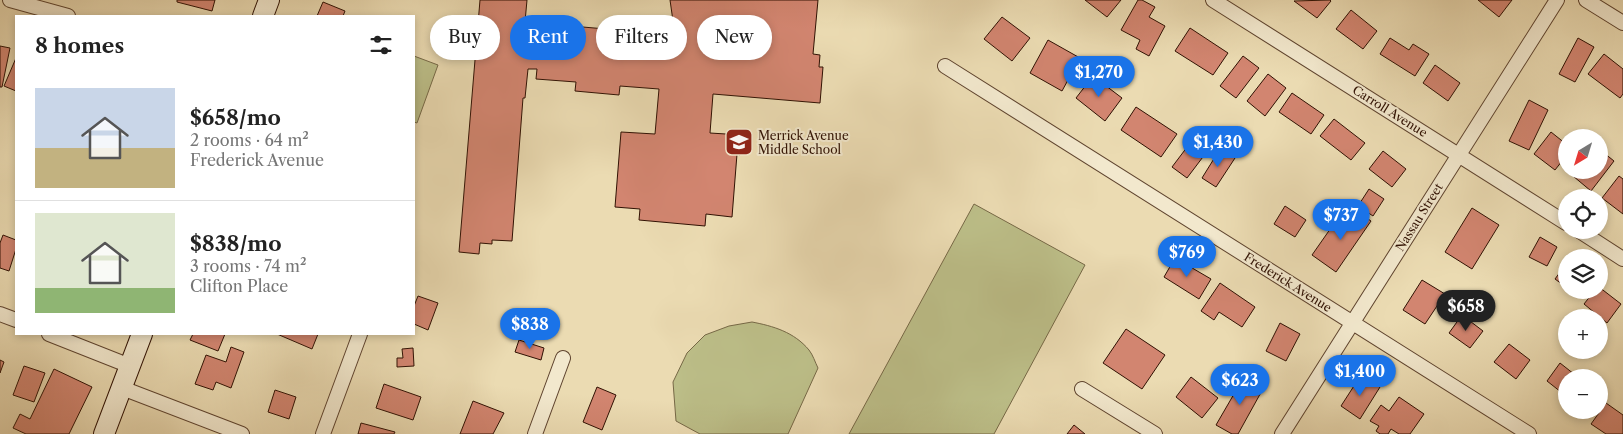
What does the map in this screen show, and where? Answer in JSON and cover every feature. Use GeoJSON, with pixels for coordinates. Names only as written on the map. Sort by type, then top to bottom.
{"type":"FeatureCollection","features":[{"type":"Feature","properties":{"kind":"main road"},"geometry":{"type":"LineString","coordinates":[[263,15],[269,0]]}},
{"type":"Feature","properties":{"kind":"main road"},"geometry":{"type":"LineString","coordinates":[[104,434],[142,335]]}},
{"type":"Feature","properties":{"kind":"street"},"geometry":{"type":"LineString","coordinates":[[10,0],[64,15]]}},
{"type":"Feature","properties":{"kind":"street","name":"Carroll Avenue"},"geometry":{"type":"LineString","coordinates":[[1213,0],[1558,218]]}},
{"type":"Feature","properties":{"kind":"street","name":"Nassau Street"},"geometry":{"type":"LineString","coordinates":[[1282,434],[1557,0]]}},
{"type":"Feature","properties":{"kind":"street"},"geometry":{"type":"LineString","coordinates":[[1586,0],[1623,23]]}},
{"type":"Feature","properties":{"kind":"street","name":"Frederick Avenue"},"geometry":{"type":"LineString","coordinates":[[945,66],[1529,434]]}},
{"type":"Feature","properties":{"kind":"street"},"geometry":{"type":"LineString","coordinates":[[1592,239],[1623,259]]}},
{"type":"Feature","properties":{"kind":"street"},"geometry":{"type":"LineString","coordinates":[[0,314],[15,320]]}},
{"type":"Feature","properties":{"kind":"street"},"geometry":{"type":"LineString","coordinates":[[52,335],[130,366]]}},
{"type":"Feature","properties":{"kind":"street"},"geometry":{"type":"LineString","coordinates":[[323,434],[360,335]]}},
{"type":"Feature","properties":{"kind":"street"},"geometry":{"type":"LineString","coordinates":[[535,434],[563,358]]}},
{"type":"Feature","properties":{"kind":"street"},"geometry":{"type":"LineString","coordinates":[[122,388],[242,434]]}},
{"type":"Feature","properties":{"kind":"street"},"geometry":{"type":"LineString","coordinates":[[1082,389],[1155,434]]}},
{"type":"Feature","properties":{"kind":"green space"},"geometry":{"type":"Polygon","coordinates":[[[415,56],[438,65],[417,123],[415,122],[415,56]]]}},
{"type":"Feature","properties":{"kind":"green space"},"geometry":{"type":"Polygon","coordinates":[[[974,204],[1085,265],[994,434],[849,434],[974,204]]]}},
{"type":"Feature","properties":{"kind":"green space"},"geometry":{"type":"Polygon","coordinates":[[[752,322],[790,334],[809,350],[818,368],[788,434],[700,434],[676,421],[673,382],[687,353],[705,335],[729,326],[752,322]]]}},
{"type":"Feature","properties":{"kind":"building"},"geometry":{"type":"Polygon","coordinates":[[[177,0],[215,0],[212,11],[177,2],[177,0]]]}},
{"type":"Feature","properties":{"kind":"building"},"geometry":{"type":"Polygon","coordinates":[[[480,0],[527,0],[526,15],[510,15],[510,60],[586,60],[586,27],[596,28],[596,60],[687,60],[687,15],[672,15],[670,0],[818,0],[813,54],[820,55],[819,67],[823,67],[820,103],[713,94],[710,133],[742,135],[740,155],[737,154],[732,217],[706,214],[705,226],[639,220],[640,209],[615,207],[621,132],[655,134],[659,89],[620,86],[619,95],[575,91],[576,82],[536,79],[537,69],[528,69],[525,98],[523,98],[512,241],[492,240],[492,244],[480,243],[479,254],[459,252],[475,60],[500,60],[500,15],[479,15],[480,0]]]}},
{"type":"Feature","properties":{"kind":"building"},"geometry":{"type":"Polygon","coordinates":[[[1085,0],[1121,0],[1107,17],[1085,0]]]}},
{"type":"Feature","properties":{"kind":"building"},"geometry":{"type":"Polygon","coordinates":[[[1138,0],[1142,0],[1155,7],[1149,17],[1165,26],[1149,56],[1136,49],[1140,40],[1121,30],[1138,0]]]}},
{"type":"Feature","properties":{"kind":"building"},"geometry":{"type":"Polygon","coordinates":[[[1330,0],[1317,18],[1294,1],[1330,0]]]}},
{"type":"Feature","properties":{"kind":"building"},"geometry":{"type":"Polygon","coordinates":[[[1478,0],[1512,0],[1499,17],[1478,0]]]}},
{"type":"Feature","properties":{"kind":"building"},"geometry":{"type":"Polygon","coordinates":[[[323,2],[345,11],[343,15],[317,15],[323,2]]]}},
{"type":"Feature","properties":{"kind":"building"},"geometry":{"type":"Polygon","coordinates":[[[1351,10],[1377,31],[1363,49],[1336,29],[1351,10]]]}},
{"type":"Feature","properties":{"kind":"building"},"geometry":{"type":"Polygon","coordinates":[[[1002,17],[1030,38],[1012,61],[984,39],[1002,17]]]}},
{"type":"Feature","properties":{"kind":"building"},"geometry":{"type":"Polygon","coordinates":[[[1190,28],[1228,53],[1213,75],[1175,51],[1190,28]]]}},
{"type":"Feature","properties":{"kind":"building"},"geometry":{"type":"Polygon","coordinates":[[[1390,38],[1409,50],[1413,44],[1429,54],[1415,76],[1380,54],[1390,38]]]}},
{"type":"Feature","properties":{"kind":"building"},"geometry":{"type":"Polygon","coordinates":[[[1578,38],[1594,47],[1575,82],[1559,74],[1578,38]]]}},
{"type":"Feature","properties":{"kind":"building"},"geometry":{"type":"Polygon","coordinates":[[[1048,40],[1080,58],[1062,91],[1030,73],[1048,40]]]}},
{"type":"Feature","properties":{"kind":"building"},"geometry":{"type":"Polygon","coordinates":[[[0,46],[10,48],[2,87],[0,87],[0,46]]]}},
{"type":"Feature","properties":{"kind":"building"},"geometry":{"type":"Polygon","coordinates":[[[1604,54],[1623,69],[1623,94],[1620,98],[1588,74],[1604,54]]]}},
{"type":"Feature","properties":{"kind":"building"},"geometry":{"type":"Polygon","coordinates":[[[1243,56],[1259,68],[1236,98],[1220,86],[1243,56]]]}},
{"type":"Feature","properties":{"kind":"building"},"geometry":{"type":"Polygon","coordinates":[[[15,60],[15,91],[4,86],[15,60]]]}},
{"type":"Feature","properties":{"kind":"building"},"geometry":{"type":"Polygon","coordinates":[[[1435,65],[1460,83],[1448,101],[1423,83],[1435,65]]]}},
{"type":"Feature","properties":{"kind":"building"},"geometry":{"type":"Polygon","coordinates":[[[1268,74],[1286,88],[1265,116],[1247,101],[1268,74]]]}},
{"type":"Feature","properties":{"kind":"building"},"geometry":{"type":"Polygon","coordinates":[[[1093,76],[1122,98],[1105,121],[1076,98],[1093,76]]]}},
{"type":"Feature","properties":{"kind":"building"},"geometry":{"type":"Polygon","coordinates":[[[1292,93],[1324,115],[1311,134],[1279,112],[1292,93]]]}},
{"type":"Feature","properties":{"kind":"building"},"geometry":{"type":"Polygon","coordinates":[[[1529,100],[1548,110],[1529,150],[1509,141],[1529,100]]]}},
{"type":"Feature","properties":{"kind":"building"},"geometry":{"type":"Polygon","coordinates":[[[1136,107],[1177,134],[1161,157],[1121,130],[1136,107]]]}},
{"type":"Feature","properties":{"kind":"building"},"geometry":{"type":"Polygon","coordinates":[[[1334,119],[1365,143],[1351,160],[1320,136],[1334,119]]]}},
{"type":"Feature","properties":{"kind":"building"},"geometry":{"type":"Polygon","coordinates":[[[1200,130],[1215,141],[1187,178],[1172,167],[1200,130]]]}},
{"type":"Feature","properties":{"kind":"building"},"geometry":{"type":"Polygon","coordinates":[[[1551,132],[1558,138],[1558,166],[1555,170],[1534,154],[1551,132]]]}},
{"type":"Feature","properties":{"kind":"building"},"geometry":{"type":"Polygon","coordinates":[[[1220,149],[1235,158],[1216,187],[1202,178],[1220,149]]]}},
{"type":"Feature","properties":{"kind":"building"},"geometry":{"type":"Polygon","coordinates":[[[1383,151],[1406,169],[1392,187],[1369,169],[1383,151]]]}},
{"type":"Feature","properties":{"kind":"building"},"geometry":{"type":"Polygon","coordinates":[[[1608,156],[1614,161],[1608,169],[1608,156]]]}},
{"type":"Feature","properties":{"kind":"building"},"geometry":{"type":"Polygon","coordinates":[[[1619,176],[1623,179],[1623,214],[1608,203],[1608,190],[1619,176]]]}},
{"type":"Feature","properties":{"kind":"building"},"geometry":{"type":"Polygon","coordinates":[[[1577,179],[1600,179],[1593,189],[1589,189],[1577,179]]]}},
{"type":"Feature","properties":{"kind":"building"},"geometry":{"type":"Polygon","coordinates":[[[1369,189],[1384,199],[1373,216],[1358,206],[1369,189]]]}},
{"type":"Feature","properties":{"kind":"building"},"geometry":{"type":"Polygon","coordinates":[[[1285,206],[1306,220],[1295,237],[1274,224],[1285,206]]]}},
{"type":"Feature","properties":{"kind":"building"},"geometry":{"type":"Polygon","coordinates":[[[1472,208],[1499,225],[1472,269],[1445,252],[1472,208]]]}},
{"type":"Feature","properties":{"kind":"building"},"geometry":{"type":"Polygon","coordinates":[[[1355,210],[1371,221],[1336,272],[1312,255],[1333,225],[1340,231],[1355,210]]]}},
{"type":"Feature","properties":{"kind":"building"},"geometry":{"type":"Polygon","coordinates":[[[3,235],[15,240],[15,252],[9,271],[0,268],[0,243],[3,235]]]}},
{"type":"Feature","properties":{"kind":"building"},"geometry":{"type":"Polygon","coordinates":[[[1540,237],[1557,247],[1547,266],[1529,257],[1540,237]]]}},
{"type":"Feature","properties":{"kind":"building"},"geometry":{"type":"Polygon","coordinates":[[[1175,258],[1211,279],[1199,299],[1164,277],[1175,258]]]}},
{"type":"Feature","properties":{"kind":"building"},"geometry":{"type":"Polygon","coordinates":[[[1422,280],[1445,294],[1425,324],[1403,310],[1422,280]]]}},
{"type":"Feature","properties":{"kind":"building"},"geometry":{"type":"Polygon","coordinates":[[[1220,283],[1255,307],[1242,327],[1219,312],[1214,320],[1201,311],[1220,283]]]}},
{"type":"Feature","properties":{"kind":"building"},"geometry":{"type":"Polygon","coordinates":[[[1608,294],[1621,304],[1608,322],[1608,309],[1590,309],[1584,304],[1588,299],[1608,299],[1608,294]]]}},
{"type":"Feature","properties":{"kind":"building"},"geometry":{"type":"Polygon","coordinates":[[[418,296],[438,303],[428,330],[415,324],[415,304],[418,296]]]}},
{"type":"Feature","properties":{"kind":"building"},"geometry":{"type":"Polygon","coordinates":[[[1462,315],[1483,331],[1470,348],[1449,333],[1462,315]]]}},
{"type":"Feature","properties":{"kind":"building"},"geometry":{"type":"Polygon","coordinates":[[[1280,323],[1300,334],[1286,361],[1266,351],[1280,323]]]}},
{"type":"Feature","properties":{"kind":"building"},"geometry":{"type":"Polygon","coordinates":[[[1126,329],[1165,355],[1142,389],[1103,363],[1126,329]]]}},
{"type":"Feature","properties":{"kind":"building"},"geometry":{"type":"Polygon","coordinates":[[[192,335],[225,335],[218,351],[190,340],[192,335]]]}},
{"type":"Feature","properties":{"kind":"building"},"geometry":{"type":"Polygon","coordinates":[[[279,335],[318,335],[312,349],[279,335]]]}},
{"type":"Feature","properties":{"kind":"building"},"geometry":{"type":"Polygon","coordinates":[[[519,340],[544,348],[541,360],[515,352],[519,340]]]}},
{"type":"Feature","properties":{"kind":"building"},"geometry":{"type":"Polygon","coordinates":[[[1509,344],[1530,360],[1516,379],[1494,362],[1509,344]]]}},
{"type":"Feature","properties":{"kind":"building"},"geometry":{"type":"Polygon","coordinates":[[[231,347],[244,352],[231,388],[216,382],[213,390],[195,384],[206,355],[226,362],[231,347]]]}},
{"type":"Feature","properties":{"kind":"building"},"geometry":{"type":"Polygon","coordinates":[[[413,348],[414,366],[397,367],[397,358],[403,358],[402,349],[413,348]]]}},
{"type":"Feature","properties":{"kind":"building"},"geometry":{"type":"Polygon","coordinates":[[[0,360],[4,362],[0,373],[0,360]]]}},
{"type":"Feature","properties":{"kind":"building"},"geometry":{"type":"Polygon","coordinates":[[[1560,363],[1568,369],[1558,369],[1558,390],[1547,381],[1560,363]]]}},
{"type":"Feature","properties":{"kind":"building"},"geometry":{"type":"Polygon","coordinates":[[[24,366],[45,373],[34,402],[13,395],[24,366]]]}},
{"type":"Feature","properties":{"kind":"building"},"geometry":{"type":"Polygon","coordinates":[[[54,369],[92,387],[69,434],[26,434],[13,428],[20,414],[30,419],[54,369]]]}},
{"type":"Feature","properties":{"kind":"building"},"geometry":{"type":"Polygon","coordinates":[[[1245,375],[1264,387],[1238,434],[1232,434],[1216,425],[1245,375]]]}},
{"type":"Feature","properties":{"kind":"building"},"geometry":{"type":"Polygon","coordinates":[[[1361,375],[1380,387],[1360,419],[1341,406],[1361,375]]]}},
{"type":"Feature","properties":{"kind":"building"},"geometry":{"type":"Polygon","coordinates":[[[1191,377],[1218,398],[1202,418],[1176,397],[1191,377]]]}},
{"type":"Feature","properties":{"kind":"building"},"geometry":{"type":"Polygon","coordinates":[[[384,384],[421,397],[413,420],[376,408],[384,384]]]}},
{"type":"Feature","properties":{"kind":"building"},"geometry":{"type":"Polygon","coordinates":[[[597,387],[616,395],[602,430],[583,422],[597,387]]]}},
{"type":"Feature","properties":{"kind":"building"},"geometry":{"type":"Polygon","coordinates":[[[275,390],[296,397],[289,419],[268,412],[275,390]]]}},
{"type":"Feature","properties":{"kind":"building"},"geometry":{"type":"Polygon","coordinates":[[[1399,397],[1424,414],[1410,434],[1399,434],[1391,429],[1388,434],[1380,434],[1376,431],[1379,426],[1370,421],[1381,405],[1389,411],[1399,397]]]}},
{"type":"Feature","properties":{"kind":"building"},"geometry":{"type":"Polygon","coordinates":[[[473,401],[504,413],[493,434],[460,434],[473,401]]]}},
{"type":"Feature","properties":{"kind":"building"},"geometry":{"type":"Polygon","coordinates":[[[1608,404],[1623,415],[1623,434],[1606,434],[1591,424],[1595,419],[1608,419],[1608,404]]]}},
{"type":"Feature","properties":{"kind":"building"},"geometry":{"type":"Polygon","coordinates":[[[361,423],[395,432],[394,434],[358,434],[361,423]]]}},
{"type":"Feature","properties":{"kind":"building"},"geometry":{"type":"Polygon","coordinates":[[[1074,425],[1085,434],[1067,434],[1074,425]]]}},
{"type":"Feature","properties":{"kind":"place","name":"Merrick Avenue Middle School"},"geometry":{"type":"Point","coordinates":[739,142]}}]}
